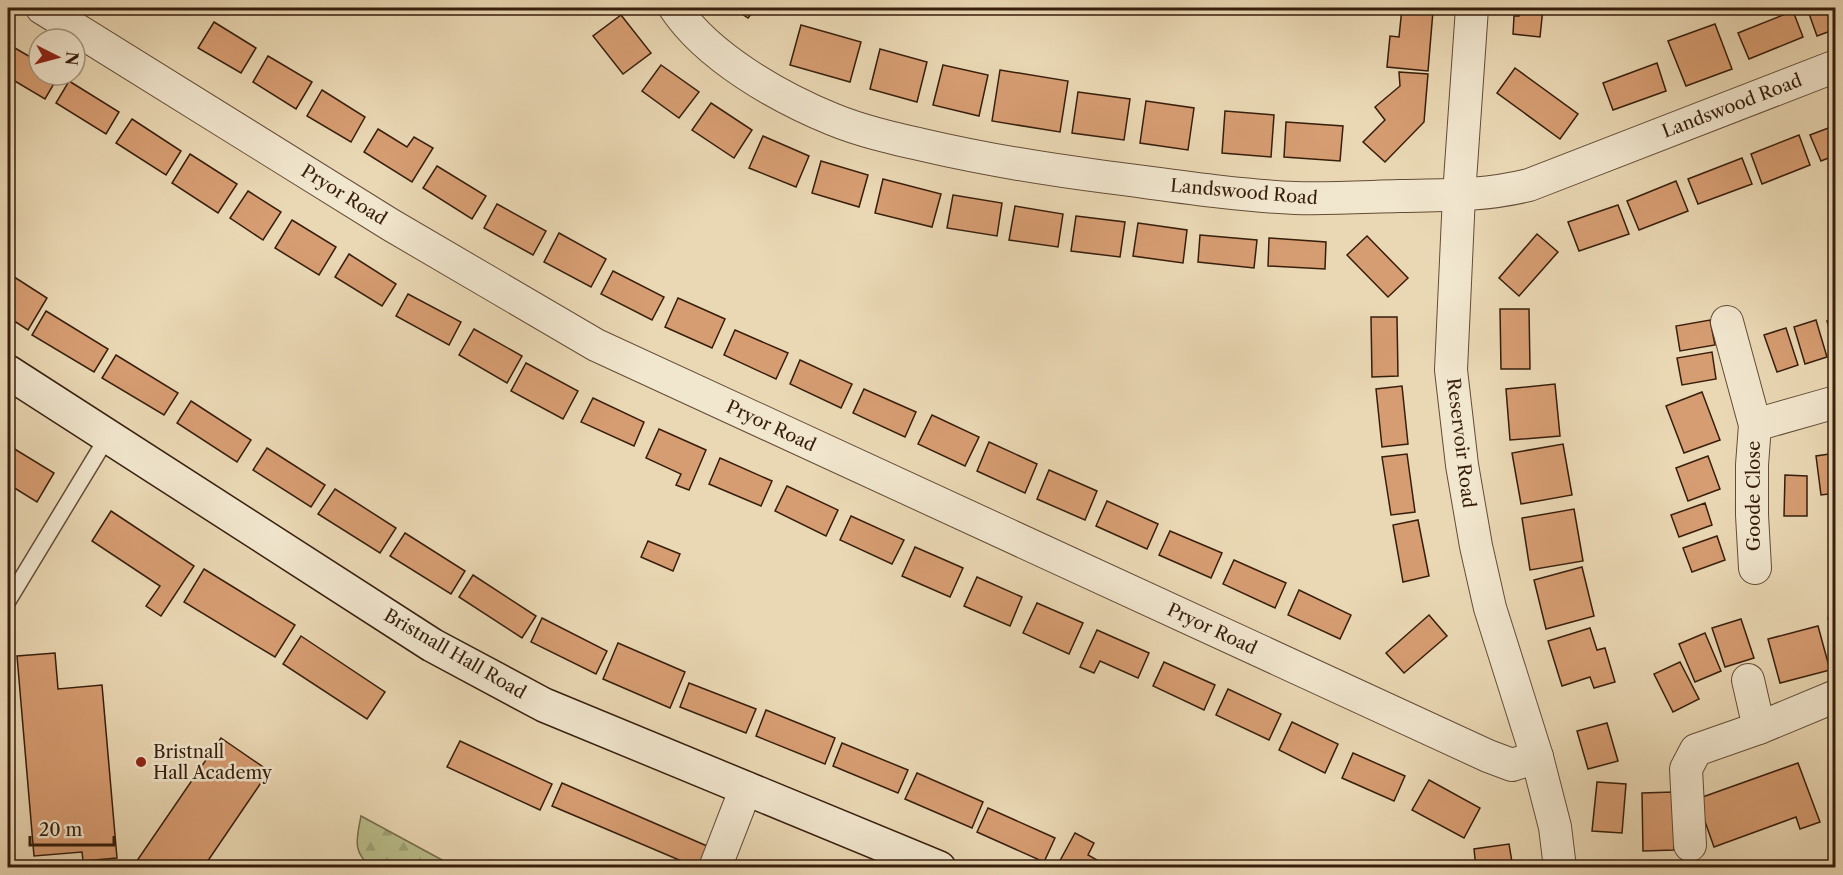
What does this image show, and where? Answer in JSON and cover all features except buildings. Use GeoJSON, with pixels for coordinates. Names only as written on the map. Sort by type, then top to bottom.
{"type":"FeatureCollection","features":[{"type":"Feature","properties":{"kind":"street","name":"Pryor Road"},"geometry":{"type":"LineString","coordinates":[[42,8],[391,225],[596,345],[1488,756],[1512,765],[1537,757]]}},
{"type":"Feature","properties":{"kind":"street","name":"Landswood Road"},"geometry":{"type":"LineString","coordinates":[[675,8],[713,48],[780,95],[831,119],[886,137],[1058,171],[1224,192],[1334,199],[1459,195],[1497,192],[1529,185],[1836,66]]}},
{"type":"Feature","properties":{"kind":"street","name":"Reservoir Road"},"geometry":{"type":"LineString","coordinates":[[1472,8],[1459,195],[1451,370],[1462,465],[1476,546],[1490,608],[1537,757],[1556,827],[1560,867]]}},
{"type":"Feature","properties":{"kind":"street","name":"Goode Close"},"geometry":{"type":"LineString","coordinates":[[1727,322],[1755,424],[1752,465],[1755,568]]}},
{"type":"Feature","properties":{"kind":"street","name":"Bristnall Hall Road"},"geometry":{"type":"LineString","coordinates":[[8,372],[432,645],[544,705],[939,867]]}},
{"type":"Feature","properties":{"kind":"street","name":"Goode Close"},"geometry":{"type":"LineString","coordinates":[[1755,424],[1836,402]]}},
{"type":"Feature","properties":{"kind":"street"},"geometry":{"type":"LineString","coordinates":[[1748,680],[1759,728]]}},
{"type":"Feature","properties":{"kind":"street"},"geometry":{"type":"LineString","coordinates":[[1690,845],[1686,769],[1696,750],[1759,728],[1836,696]]}},
{"type":"Feature","properties":{"kind":"street"},"geometry":{"type":"LineString","coordinates":[[716,867],[746,788]]}},
{"type":"Feature","properties":{"kind":"lane"},"geometry":{"type":"LineString","coordinates":[[8,601],[108,436]]}},
{"type":"Feature","properties":{"kind":"green space"},"geometry":{"type":"Polygon","coordinates":[[[361,816],[455,867],[373,867],[358,851],[357,838],[361,816]]]}},
{"type":"Feature","properties":{"kind":"place","name":"Bristnall Hall Academy"},"geometry":{"type":"Point","coordinates":[141,762]}}]}
